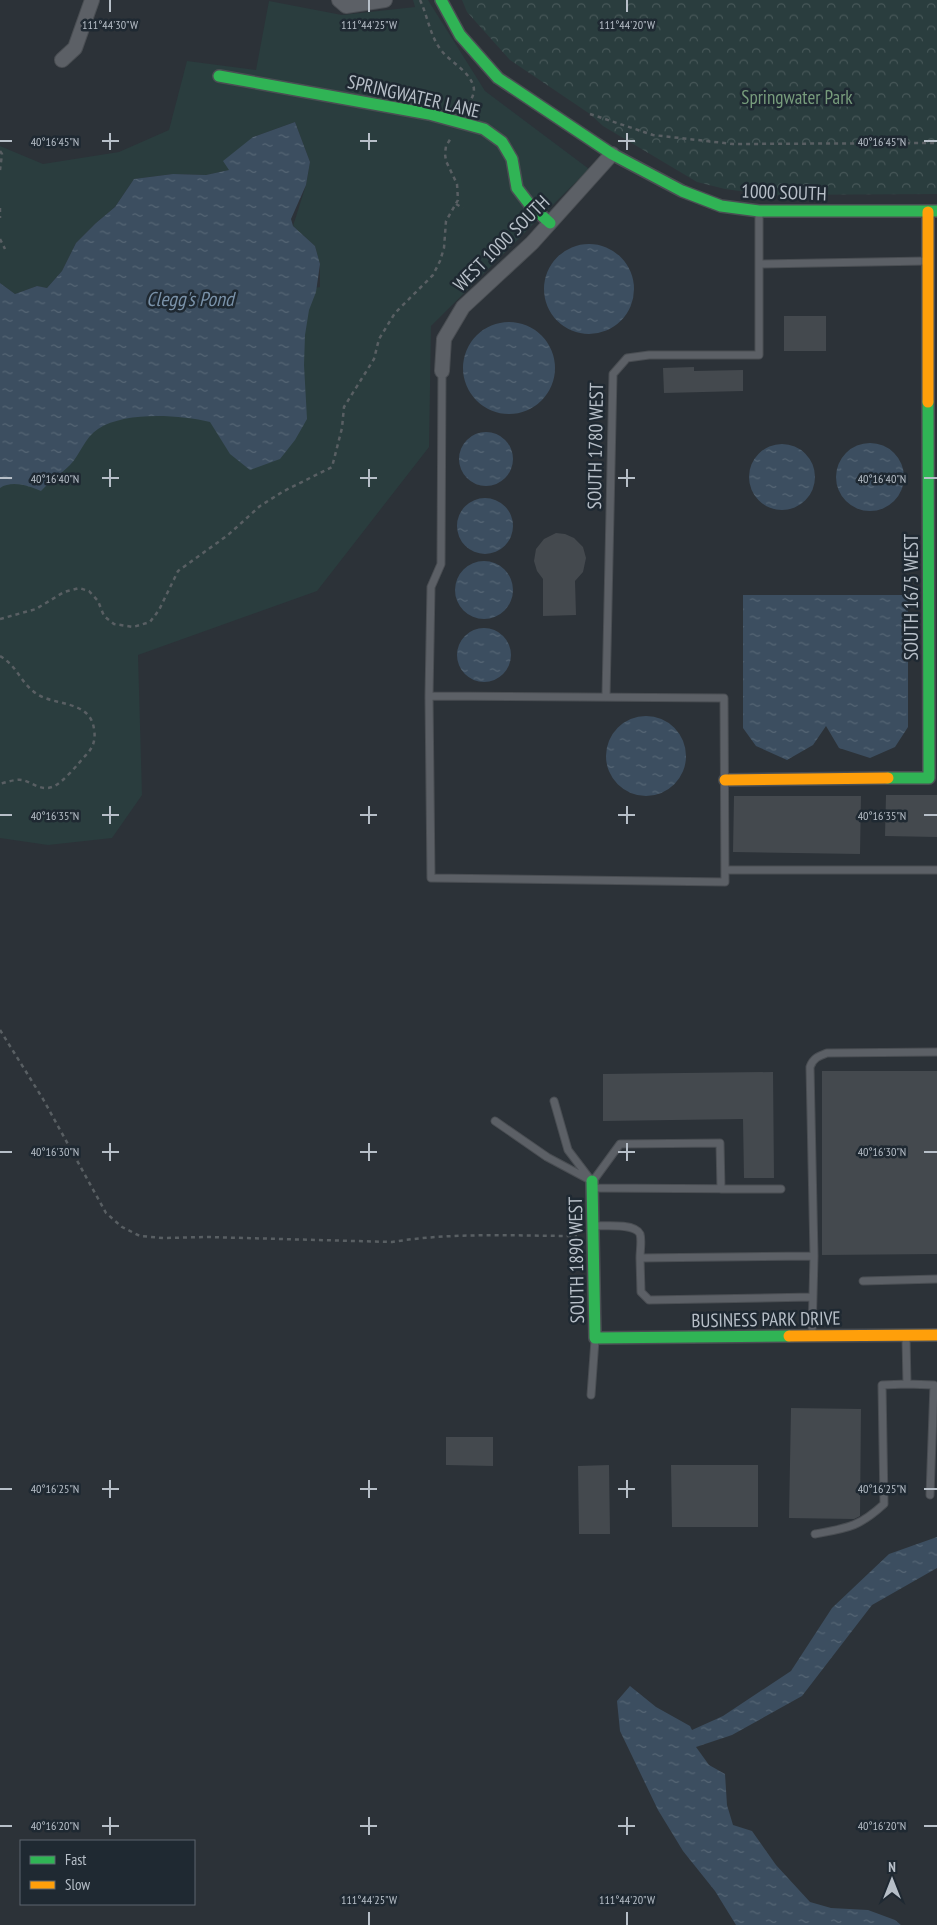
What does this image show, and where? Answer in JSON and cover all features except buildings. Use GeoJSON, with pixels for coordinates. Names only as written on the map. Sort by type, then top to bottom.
{"type":"FeatureCollection","features":[{"type":"Feature","properties":{"kind":"street"},"geometry":{"type":"LineString","coordinates":[[62,60],[75,48],[92,0]]}},
{"type":"Feature","properties":{"kind":"street"},"geometry":{"type":"LineString","coordinates":[[340,0],[346,6],[382,0]]}},
{"type":"Feature","properties":{"kind":"street","name":"1000 SOUTH"},"geometry":{"type":"LineString","coordinates":[[441,0],[460,35],[498,78],[612,154],[682,191],[721,206],[759,211],[933,212]]}},
{"type":"Feature","properties":{"kind":"street","name":"SPRINGWATER LANE"},"geometry":{"type":"LineString","coordinates":[[219,76],[428,114],[484,129],[502,142],[512,159],[517,188],[530,205],[550,223]]}},
{"type":"Feature","properties":{"kind":"street","name":"WEST 1000 SOUTH"},"geometry":{"type":"LineString","coordinates":[[442,371],[444,339],[463,307],[532,243],[612,154]]}},
{"type":"Feature","properties":{"kind":"street","name":"SOUTH 1675 WEST"},"geometry":{"type":"LineString","coordinates":[[725,780],[929,778],[933,756],[928,261],[933,212]]}},
{"type":"Feature","properties":{"kind":"street","name":"SOUTH 1890 WEST"},"geometry":{"type":"LineString","coordinates":[[592,1185],[595,1338]]}},
{"type":"Feature","properties":{"kind":"street","name":"BUSINESS PARK DRIVE"},"geometry":{"type":"LineString","coordinates":[[595,1338],[937,1335]]}},
{"type":"Feature","properties":{"kind":"lane","name":"SOUTH 1780 WEST"},"geometry":{"type":"LineString","coordinates":[[606,696],[613,374],[627,358],[648,355],[758,355],[759,211]]}},
{"type":"Feature","properties":{"kind":"lane"},"geometry":{"type":"LineString","coordinates":[[759,264],[928,261]]}},
{"type":"Feature","properties":{"kind":"lane"},"geometry":{"type":"LineString","coordinates":[[429,696],[724,698],[725,882],[432,878],[429,696],[431,587],[441,564],[442,371]]}},
{"type":"Feature","properties":{"kind":"lane"},"geometry":{"type":"LineString","coordinates":[[725,870],[937,870]]}},
{"type":"Feature","properties":{"kind":"lane"},"geometry":{"type":"LineString","coordinates":[[812,1336],[814,1256],[810,1067],[812,1061],[818,1056],[827,1053],[937,1052]]}},
{"type":"Feature","properties":{"kind":"lane"},"geometry":{"type":"LineString","coordinates":[[554,1101],[568,1150],[592,1185]]}},
{"type":"Feature","properties":{"kind":"lane"},"geometry":{"type":"LineString","coordinates":[[495,1121],[592,1185],[781,1189]]}},
{"type":"Feature","properties":{"kind":"lane"},"geometry":{"type":"LineString","coordinates":[[592,1185],[620,1144],[720,1143],[721,1189]]}},
{"type":"Feature","properties":{"kind":"lane"},"geometry":{"type":"LineString","coordinates":[[593,1231],[630,1227],[637,1230],[640,1235],[640,1292],[649,1300],[813,1297]]}},
{"type":"Feature","properties":{"kind":"lane"},"geometry":{"type":"LineString","coordinates":[[640,1258],[814,1256]]}},
{"type":"Feature","properties":{"kind":"lane"},"geometry":{"type":"LineString","coordinates":[[863,1281],[937,1279]]}},
{"type":"Feature","properties":{"kind":"lane"},"geometry":{"type":"LineString","coordinates":[[906,1335],[907,1384]]}},
{"type":"Feature","properties":{"kind":"lane"},"geometry":{"type":"LineString","coordinates":[[591,1395],[595,1338]]}},
{"type":"Feature","properties":{"kind":"lane"},"geometry":{"type":"LineString","coordinates":[[815,1534],[846,1529],[868,1519],[884,1504],[882,1385],[934,1385],[930,1495]]}},
{"type":"Feature","properties":{"kind":"path"},"geometry":{"type":"LineString","coordinates":[[420,0],[431,31],[441,51],[469,78],[474,86],[473,95],[466,110]]}},
{"type":"Feature","properties":{"kind":"path"},"geometry":{"type":"LineString","coordinates":[[590,114],[653,135],[733,144],[937,143]]}},
{"type":"Feature","properties":{"kind":"path"},"geometry":{"type":"LineString","coordinates":[[0,619],[36,609],[64,592],[79,588],[89,592],[98,601],[104,616],[114,624],[133,627],[150,622],[159,610],[178,571],[228,535],[260,506],[284,491],[332,467],[342,428],[344,407],[374,359],[378,339],[395,313],[433,275],[440,261],[444,248],[446,221],[458,200],[457,184],[445,154],[446,146],[454,132]]}},
{"type":"Feature","properties":{"kind":"path"},"geometry":{"type":"LineString","coordinates":[[0,150],[2,154],[0,170]]}},
{"type":"Feature","properties":{"kind":"path"},"geometry":{"type":"LineString","coordinates":[[456,204],[463,208]]}},
{"type":"Feature","properties":{"kind":"path"},"geometry":{"type":"LineString","coordinates":[[0,208],[0,218]]}},
{"type":"Feature","properties":{"kind":"path"},"geometry":{"type":"LineString","coordinates":[[0,239],[4,250]]}},
{"type":"Feature","properties":{"kind":"path"},"geometry":{"type":"LineString","coordinates":[[0,656],[10,662],[33,691],[46,700],[72,705],[86,711],[93,722],[95,737],[92,749],[69,774],[52,787],[36,787],[23,780],[0,784]]}},
{"type":"Feature","properties":{"kind":"path"},"geometry":{"type":"LineString","coordinates":[[0,1030],[43,1099],[106,1213],[122,1227],[140,1236],[392,1242],[413,1239],[593,1231]]}},
{"type":"Feature","properties":{"kind":"green space"},"geometry":{"type":"Polygon","coordinates":[[[413,0],[428,0],[485,91],[589,169],[431,326],[429,447],[317,591],[138,655],[142,795],[112,838],[48,845],[0,838],[0,341],[320,287],[320,264],[315,246],[293,226],[306,185],[310,162],[295,122],[253,137],[230,170],[206,175],[173,174],[134,179],[115,207],[76,243],[62,271],[47,288],[37,286],[15,294],[0,283],[0,146],[43,164],[119,152],[169,130],[187,61],[256,70],[269,1],[342,15],[415,7],[413,0]]]}},
{"type":"Feature","properties":{"kind":"green space","name":"Springwater Park"},"geometry":{"type":"Polygon","coordinates":[[[462,0],[937,0],[937,194],[769,195],[725,189],[697,182],[603,126],[590,114],[510,60],[467,12],[462,0]]]}},
{"type":"Feature","properties":{"kind":"water","name":"Clegg's Pond"},"geometry":{"type":"Polygon","coordinates":[[[295,122],[310,162],[306,185],[291,219],[293,226],[315,246],[320,264],[316,292],[309,310],[305,335],[304,365],[307,419],[295,440],[280,459],[250,470],[230,454],[210,422],[168,416],[138,417],[110,423],[93,432],[70,465],[41,491],[15,484],[0,488],[0,283],[15,294],[37,286],[47,288],[62,271],[76,243],[115,207],[134,179],[173,174],[206,175],[229,170],[223,161],[253,137],[295,122]]]}},
{"type":"Feature","properties":{"kind":"water"},"geometry":{"type":"Polygon","coordinates":[[[589,244],[606,247],[621,257],[631,272],[634,289],[631,306],[621,321],[606,331],[589,334],[572,331],[557,321],[547,306],[544,289],[547,272],[557,257],[572,247],[589,244]]]}},
{"type":"Feature","properties":{"kind":"water"},"geometry":{"type":"Polygon","coordinates":[[[509,322],[527,325],[542,335],[552,350],[555,368],[552,386],[542,401],[527,411],[509,414],[491,411],[476,401],[466,386],[463,368],[466,350],[476,335],[491,325],[509,322]]]}},
{"type":"Feature","properties":{"kind":"water"},"geometry":{"type":"Polygon","coordinates":[[[486,432],[496,434],[505,440],[511,449],[513,459],[511,469],[505,478],[496,484],[486,486],[476,484],[467,478],[461,469],[459,459],[461,449],[467,440],[476,434],[486,432]]]}},
{"type":"Feature","properties":{"kind":"water"},"geometry":{"type":"Polygon","coordinates":[[[870,443],[883,446],[894,453],[901,464],[904,477],[901,490],[894,501],[883,508],[870,511],[857,508],[846,501],[839,490],[836,477],[839,464],[846,453],[857,446],[870,443]]]}},
{"type":"Feature","properties":{"kind":"water"},"geometry":{"type":"Polygon","coordinates":[[[775,444],[789,444],[801,449],[810,458],[815,470],[813,490],[806,501],[789,510],[775,510],[763,505],[754,496],[749,484],[749,470],[754,458],[763,449],[775,444]]]}},
{"type":"Feature","properties":{"kind":"water"},"geometry":{"type":"Polygon","coordinates":[[[485,498],[496,500],[505,506],[511,515],[513,526],[511,537],[505,546],[496,552],[485,554],[474,552],[465,546],[459,537],[457,526],[459,515],[465,506],[474,500],[485,498]]]}},
{"type":"Feature","properties":{"kind":"water"},"geometry":{"type":"Polygon","coordinates":[[[484,561],[495,563],[508,574],[513,590],[511,601],[500,614],[484,619],[473,617],[460,606],[455,590],[457,579],[468,566],[484,561]]]}},
{"type":"Feature","properties":{"kind":"water"},"geometry":{"type":"Polygon","coordinates":[[[743,595],[908,595],[908,727],[895,747],[870,758],[839,748],[826,726],[813,745],[787,760],[756,746],[743,728],[743,595]]]}},
{"type":"Feature","properties":{"kind":"water"},"geometry":{"type":"Polygon","coordinates":[[[484,628],[494,630],[503,636],[509,645],[511,655],[509,665],[503,674],[494,680],[484,682],[474,680],[465,674],[459,665],[457,655],[459,645],[465,636],[474,630],[484,628]]]}},
{"type":"Feature","properties":{"kind":"water"},"geometry":{"type":"Polygon","coordinates":[[[638,716],[654,716],[675,727],[686,748],[686,764],[675,785],[654,796],[638,796],[624,790],[612,778],[606,764],[606,748],[612,734],[624,722],[638,716]]]}},
{"type":"Feature","properties":{"kind":"water"},"geometry":{"type":"Polygon","coordinates":[[[937,1537],[937,1568],[872,1605],[802,1696],[732,1735],[696,1747],[709,1765],[725,1774],[727,1805],[733,1825],[752,1831],[776,1865],[810,1902],[831,1908],[868,1910],[895,1920],[901,1925],[736,1925],[715,1891],[683,1851],[658,1810],[620,1731],[617,1701],[630,1686],[656,1707],[690,1726],[692,1730],[723,1716],[791,1671],[832,1608],[889,1554],[937,1537]]]}},
{"type":"Feature","properties":{"kind":"traffic: fast"},"geometry":{"type":"LineString","coordinates":[[441,0],[460,35],[498,78],[612,154],[682,191],[721,206],[759,211],[937,211]]}},
{"type":"Feature","properties":{"kind":"traffic: fast"},"geometry":{"type":"LineString","coordinates":[[219,76],[429,114],[484,129],[502,142],[512,159],[517,188],[530,205],[550,223]]}},
{"type":"Feature","properties":{"kind":"traffic: fast"},"geometry":{"type":"LineString","coordinates":[[888,778],[929,778],[928,402]]}},
{"type":"Feature","properties":{"kind":"traffic: fast"},"geometry":{"type":"LineString","coordinates":[[592,1181],[595,1338],[789,1336]]}},
{"type":"Feature","properties":{"kind":"traffic: slow"},"geometry":{"type":"LineString","coordinates":[[928,212],[928,402]]}},
{"type":"Feature","properties":{"kind":"traffic: slow"},"geometry":{"type":"LineString","coordinates":[[725,780],[888,778]]}},
{"type":"Feature","properties":{"kind":"traffic: slow"},"geometry":{"type":"LineString","coordinates":[[789,1336],[937,1335]]}}]}
